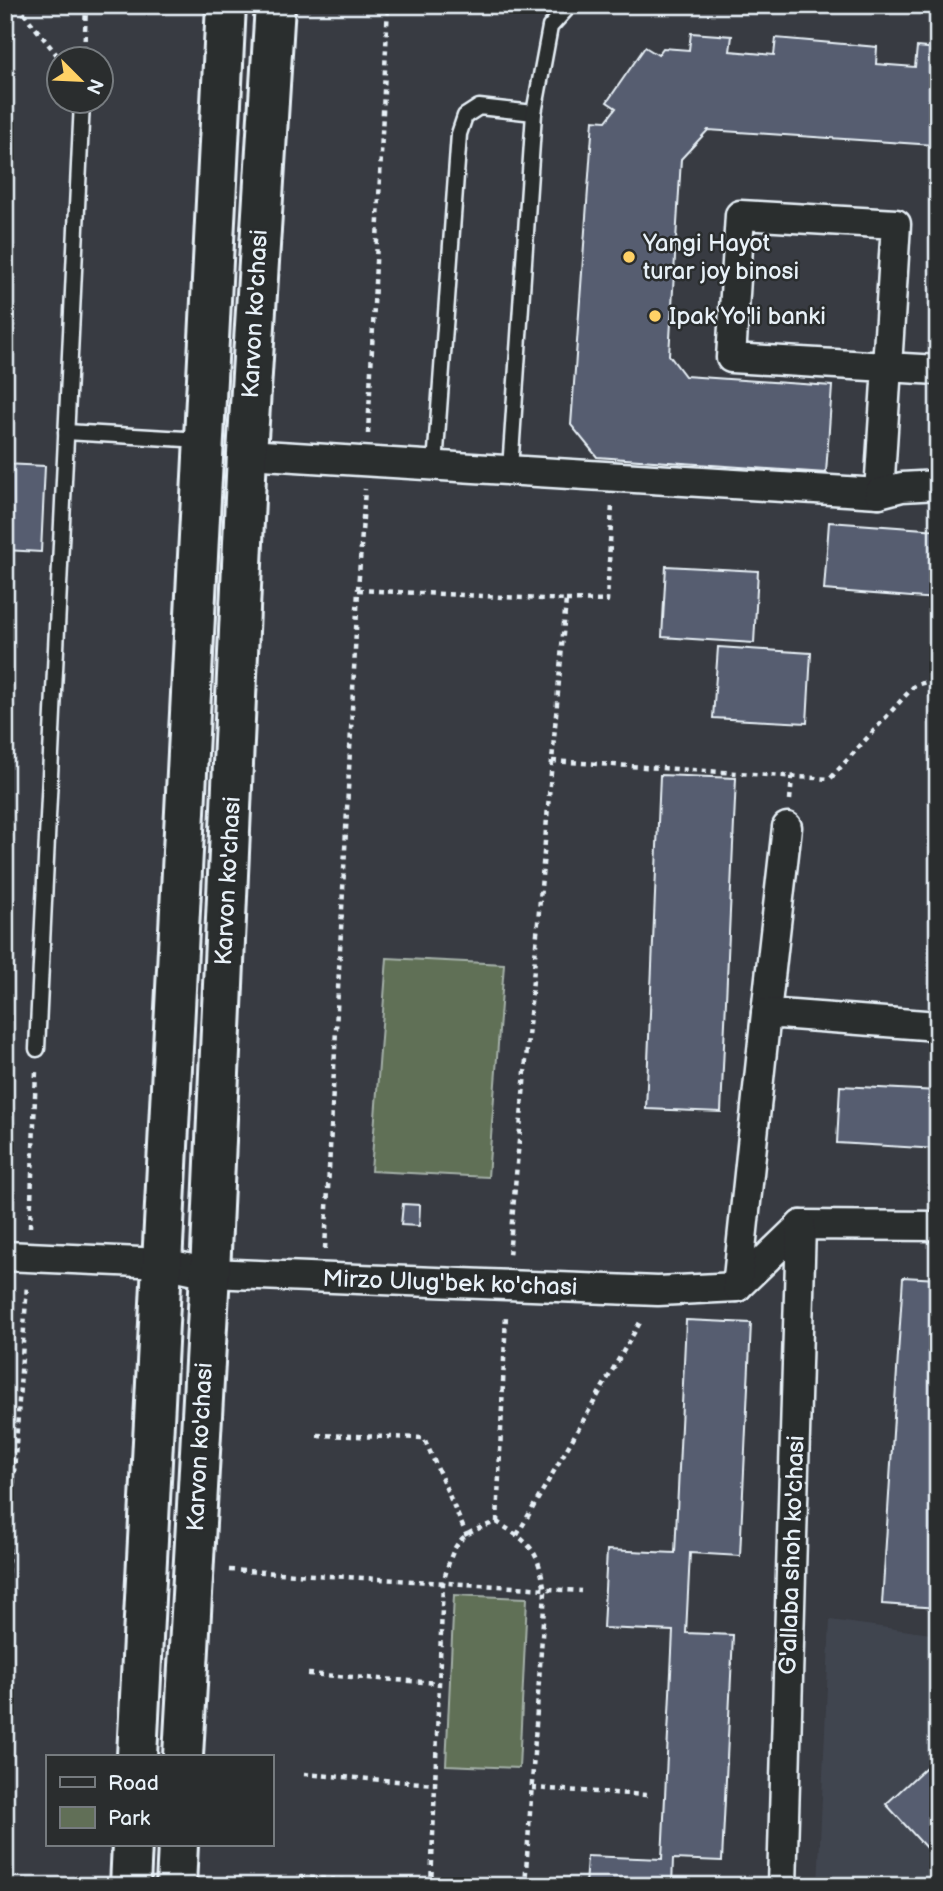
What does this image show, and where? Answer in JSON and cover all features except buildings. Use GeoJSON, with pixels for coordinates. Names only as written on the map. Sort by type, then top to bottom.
{"type":"FeatureCollection","features":[{"type":"Feature","properties":{"kind":"main road"},"geometry":{"type":"LineString","coordinates":[[137,1755],[226,5]]}},
{"type":"Feature","properties":{"kind":"main road","name":"Karvon ko'chasi"},"geometry":{"type":"LineString","coordinates":[[183,1755],[209,1273],[247,454],[275,5]]}},
{"type":"Feature","properties":{"kind":"main road"},"geometry":{"type":"LineString","coordinates":[[130,1886],[132,1846]]}},
{"type":"Feature","properties":{"kind":"main road"},"geometry":{"type":"LineString","coordinates":[[176,1886],[178,1846]]}},
{"type":"Feature","properties":{"kind":"street"},"geometry":{"type":"LineString","coordinates":[[879,493],[887,368],[896,224],[740,215],[731,358],[887,368],[938,369]]}},
{"type":"Feature","properties":{"kind":"street"},"geometry":{"type":"LineString","coordinates":[[247,454],[879,493],[902,487],[938,485]]}},
{"type":"Feature","properties":{"kind":"street"},"geometry":{"type":"LineString","coordinates":[[737,1287],[787,827]]}},
{"type":"Feature","properties":{"kind":"street"},"geometry":{"type":"LineString","coordinates":[[765,1013],[938,1026]]}},
{"type":"Feature","properties":{"kind":"street"},"geometry":{"type":"LineString","coordinates":[[737,1287],[802,1225],[938,1226]]}},
{"type":"Feature","properties":{"kind":"street","name":"G'allaba shoh ko'chasi"},"geometry":{"type":"LineString","coordinates":[[782,1886],[802,1225]]}},
{"type":"Feature","properties":{"kind":"street","name":"Mirzo Ulug'bek ko'chasi"},"geometry":{"type":"LineString","coordinates":[[17,1256],[163,1263],[209,1273],[658,1291],[737,1287]]}},
{"type":"Feature","properties":{"kind":"lane"},"geometry":{"type":"LineString","coordinates":[[510,470],[534,113],[550,27],[570,5]]}},
{"type":"Feature","properties":{"kind":"lane"},"geometry":{"type":"LineString","coordinates":[[435,466],[459,134],[465,116],[479,107],[534,113]]}},
{"type":"Feature","properties":{"kind":"lane"},"geometry":{"type":"LineString","coordinates":[[37,1049],[81,116]]}},
{"type":"Feature","properties":{"kind":"lane"},"geometry":{"type":"LineString","coordinates":[[66,432],[204,440]]}},
{"type":"Feature","properties":{"kind":"path"},"geometry":{"type":"LineString","coordinates":[[17,5],[50,46]]}},
{"type":"Feature","properties":{"kind":"path"},"geometry":{"type":"LineString","coordinates":[[85,46],[86,5]]}},
{"type":"Feature","properties":{"kind":"path"},"geometry":{"type":"LineString","coordinates":[[323,1277],[367,461],[388,5]]}},
{"type":"Feature","properties":{"kind":"path"},"geometry":{"type":"LineString","coordinates":[[358,590],[607,601],[613,477]]}},
{"type":"Feature","properties":{"kind":"path"},"geometry":{"type":"LineString","coordinates":[[497,1522],[507,1285],[566,600]]}},
{"type":"Feature","properties":{"kind":"path"},"geometry":{"type":"LineString","coordinates":[[552,761],[830,779],[915,685],[938,679]]}},
{"type":"Feature","properties":{"kind":"path"},"geometry":{"type":"LineString","coordinates":[[5,1603],[17,1256],[37,1049]]}},
{"type":"Feature","properties":{"kind":"path"},"geometry":{"type":"LineString","coordinates":[[517,1535],[658,1291]]}},
{"type":"Feature","properties":{"kind":"path"},"geometry":{"type":"LineString","coordinates":[[317,1434],[425,1438],[467,1536]]}},
{"type":"Feature","properties":{"kind":"path"},"geometry":{"type":"LineString","coordinates":[[432,1886],[443,1583],[453,1547],[474,1529],[497,1522],[523,1539],[540,1562],[544,1589],[525,1886]]}},
{"type":"Feature","properties":{"kind":"path"},"geometry":{"type":"LineString","coordinates":[[193,1567],[581,1591]]}},
{"type":"Feature","properties":{"kind":"path"},"geometry":{"type":"LineString","coordinates":[[308,1674],[439,1683]]}},
{"type":"Feature","properties":{"kind":"path"},"geometry":{"type":"LineString","coordinates":[[304,1774],[435,1784]]}},
{"type":"Feature","properties":{"kind":"path"},"geometry":{"type":"LineString","coordinates":[[532,1788],[648,1796]]}},
{"type":"Feature","properties":{"kind":"path"},"geometry":{"type":"LineString","coordinates":[[300,1877],[422,1886]]}},
{"type":"Feature","properties":{"kind":"shaded area"},"geometry":{"type":"Polygon","coordinates":[[[830,1620],[938,1635],[938,1886],[818,1886],[830,1620]]]}},
{"type":"Feature","properties":{"kind":"green space"},"geometry":{"type":"Polygon","coordinates":[[[387,958],[504,964],[488,1177],[371,1171],[387,958]]]}},
{"type":"Feature","properties":{"kind":"green space"},"geometry":{"type":"Polygon","coordinates":[[[454,1595],[527,1598],[519,1768],[446,1765],[454,1595]]]}},
{"type":"Feature","properties":{"kind":"place","name":"Yangi Hayot turar joy binosi"},"geometry":{"type":"Point","coordinates":[629,257]}},
{"type":"Feature","properties":{"kind":"place","name":"Ipak Yo'li banki"},"geometry":{"type":"Point","coordinates":[655,316]}}]}
